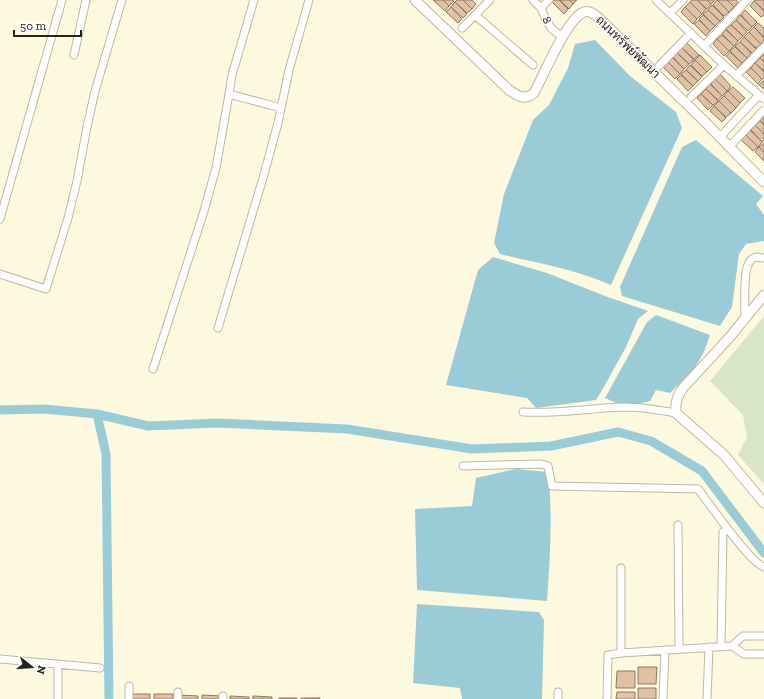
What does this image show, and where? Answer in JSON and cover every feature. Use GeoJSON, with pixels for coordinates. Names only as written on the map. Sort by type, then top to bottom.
{"type":"FeatureCollection","features":[{"type":"Feature","properties":{"kind":"street"},"geometry":{"type":"LineString","coordinates":[[0,219],[62,0]]}},
{"type":"Feature","properties":{"kind":"street"},"geometry":{"type":"LineString","coordinates":[[74,55],[86,0]]}},
{"type":"Feature","properties":{"kind":"street"},"geometry":{"type":"LineString","coordinates":[[0,274],[46,289],[68,218],[95,91],[122,0]]}},
{"type":"Feature","properties":{"kind":"street"},"geometry":{"type":"LineString","coordinates":[[154,370],[216,168],[232,75],[254,0]]}},
{"type":"Feature","properties":{"kind":"street"},"geometry":{"type":"LineString","coordinates":[[218,328],[263,178],[289,70],[308,0]]}},
{"type":"Feature","properties":{"kind":"street","name":"ถนนทรัพย์พัฒนา"},"geometry":{"type":"LineString","coordinates":[[415,0],[509,90],[518,96],[525,98],[534,93],[551,57],[580,15],[585,12],[590,12],[730,146],[764,182]]}},
{"type":"Feature","properties":{"kind":"street"},"geometry":{"type":"LineString","coordinates":[[462,28],[490,0]]}},
{"type":"Feature","properties":{"kind":"street","name":"8"},"geometry":{"type":"LineString","coordinates":[[532,0],[541,8],[552,29],[563,38]]}},
{"type":"Feature","properties":{"kind":"street"},"geometry":{"type":"LineString","coordinates":[[541,8],[549,0]]}},
{"type":"Feature","properties":{"kind":"street"},"geometry":{"type":"LineString","coordinates":[[656,0],[724,65],[761,97],[720,137]]}},
{"type":"Feature","properties":{"kind":"street"},"geometry":{"type":"LineString","coordinates":[[670,13],[683,0]]}},
{"type":"Feature","properties":{"kind":"street"},"geometry":{"type":"LineString","coordinates":[[704,46],[748,0]]}},
{"type":"Feature","properties":{"kind":"street"},"geometry":{"type":"LineString","coordinates":[[475,15],[533,65]]}},
{"type":"Feature","properties":{"kind":"street"},"geometry":{"type":"LineString","coordinates":[[659,66],[691,33]]}},
{"type":"Feature","properties":{"kind":"street"},"geometry":{"type":"LineString","coordinates":[[736,76],[764,47]]}},
{"type":"Feature","properties":{"kind":"street"},"geometry":{"type":"LineString","coordinates":[[690,97],[724,65]]}},
{"type":"Feature","properties":{"kind":"street"},"geometry":{"type":"LineString","coordinates":[[229,94],[281,108]]}},
{"type":"Feature","properties":{"kind":"street"},"geometry":{"type":"LineString","coordinates":[[730,146],[764,110]]}},
{"type":"Feature","properties":{"kind":"street"},"geometry":{"type":"LineString","coordinates":[[745,319],[746,270],[748,263],[756,257],[764,258]]}},
{"type":"Feature","properties":{"kind":"street"},"geometry":{"type":"LineString","coordinates":[[676,413],[676,399],[682,388],[730,338],[764,295]]}},
{"type":"Feature","properties":{"kind":"street"},"geometry":{"type":"LineString","coordinates":[[523,412],[562,412],[626,407],[676,413],[724,455],[764,503]]}},
{"type":"Feature","properties":{"kind":"street"},"geometry":{"type":"LineString","coordinates":[[463,466],[541,464],[548,466],[552,486],[698,489],[734,537],[755,562],[764,568]]}},
{"type":"Feature","properties":{"kind":"street"},"geometry":{"type":"LineString","coordinates":[[678,525],[680,649]]}},
{"type":"Feature","properties":{"kind":"street"},"geometry":{"type":"LineString","coordinates":[[721,646],[723,532]]}},
{"type":"Feature","properties":{"kind":"street"},"geometry":{"type":"LineString","coordinates":[[621,652],[622,568]]}},
{"type":"Feature","properties":{"kind":"street"},"geometry":{"type":"LineString","coordinates":[[732,646],[743,636],[764,636]]}},
{"type":"Feature","properties":{"kind":"street"},"geometry":{"type":"LineString","coordinates":[[607,699],[608,655],[621,652],[721,646],[732,646],[744,654],[764,654]]}},
{"type":"Feature","properties":{"kind":"street"},"geometry":{"type":"LineString","coordinates":[[708,699],[709,647]]}},
{"type":"Feature","properties":{"kind":"street"},"geometry":{"type":"LineString","coordinates":[[663,699],[664,650]]}},
{"type":"Feature","properties":{"kind":"street"},"geometry":{"type":"LineString","coordinates":[[0,659],[100,668]]}},
{"type":"Feature","properties":{"kind":"street"},"geometry":{"type":"LineString","coordinates":[[58,664],[58,699]]}},
{"type":"Feature","properties":{"kind":"street"},"geometry":{"type":"LineString","coordinates":[[129,686],[129,699]]}},
{"type":"Feature","properties":{"kind":"green space"},"geometry":{"type":"Polygon","coordinates":[[[764,316],[764,484],[738,455],[747,437],[743,415],[710,381],[764,316]]]}},
{"type":"Feature","properties":{"kind":"water"},"geometry":{"type":"Polygon","coordinates":[[[595,40],[630,76],[676,112],[682,128],[611,285],[598,279],[570,271],[500,254],[494,243],[504,194],[533,120],[549,105],[568,68],[575,44],[595,40]]]}},
{"type":"Feature","properties":{"kind":"water"},"geometry":{"type":"Polygon","coordinates":[[[696,140],[763,196],[756,204],[764,215],[764,241],[746,244],[739,254],[732,307],[720,326],[622,296],[620,287],[682,147],[696,140]]]}},
{"type":"Feature","properties":{"kind":"water"},"geometry":{"type":"Polygon","coordinates":[[[493,257],[547,273],[648,311],[638,319],[626,347],[596,400],[536,408],[527,398],[446,385],[478,270],[493,257]]]}},
{"type":"Feature","properties":{"kind":"water"},"geometry":{"type":"Polygon","coordinates":[[[656,315],[710,335],[704,352],[694,369],[670,393],[656,390],[650,401],[626,407],[605,398],[647,322],[656,315]]]}},
{"type":"Feature","properties":{"kind":"water"},"geometry":{"type":"Polygon","coordinates":[[[516,469],[548,472],[551,520],[547,601],[417,590],[415,509],[472,506],[476,478],[516,469]]]}},
{"type":"Feature","properties":{"kind":"water"},"geometry":{"type":"Polygon","coordinates":[[[417,604],[539,612],[544,620],[542,699],[462,699],[460,688],[413,683],[417,604]]]}},
{"type":"Feature","properties":{"kind":"building"},"geometry":{"type":"Polygon","coordinates":[[[433,0],[443,0],[449,6],[445,11],[433,0]]]}},
{"type":"Feature","properties":{"kind":"building"},"geometry":{"type":"Polygon","coordinates":[[[443,0],[452,0],[454,1],[449,6],[443,0]]]}},
{"type":"Feature","properties":{"kind":"building"},"geometry":{"type":"Polygon","coordinates":[[[457,0],[463,0],[472,9],[467,13],[455,2],[457,0]]]}},
{"type":"Feature","properties":{"kind":"building"},"geometry":{"type":"Polygon","coordinates":[[[463,0],[472,0],[476,4],[472,9],[463,0]]]}},
{"type":"Feature","properties":{"kind":"building"},"geometry":{"type":"Polygon","coordinates":[[[554,0],[559,0],[568,9],[564,14],[552,2],[554,0]]]}},
{"type":"Feature","properties":{"kind":"building"},"geometry":{"type":"Polygon","coordinates":[[[560,0],[569,0],[573,4],[569,9],[560,0]]]}},
{"type":"Feature","properties":{"kind":"building"},"geometry":{"type":"Polygon","coordinates":[[[569,0],[577,0],[573,4],[569,0]]]}},
{"type":"Feature","properties":{"kind":"building"},"geometry":{"type":"Polygon","coordinates":[[[692,0],[697,0],[706,9],[702,14],[690,2],[692,0]]]}},
{"type":"Feature","properties":{"kind":"building"},"geometry":{"type":"Polygon","coordinates":[[[697,0],[707,0],[711,4],[707,9],[697,0]]]}},
{"type":"Feature","properties":{"kind":"building"},"geometry":{"type":"Polygon","coordinates":[[[707,0],[715,0],[711,4],[707,0]]]}},
{"type":"Feature","properties":{"kind":"building"},"geometry":{"type":"Polygon","coordinates":[[[717,0],[729,12],[724,16],[713,5],[717,0]]]}},
{"type":"Feature","properties":{"kind":"building"},"geometry":{"type":"Polygon","coordinates":[[[717,0],[727,0],[734,7],[729,12],[717,0]]]}},
{"type":"Feature","properties":{"kind":"building"},"geometry":{"type":"Polygon","coordinates":[[[727,0],[736,0],[738,2],[734,7],[727,0]]]}},
{"type":"Feature","properties":{"kind":"building"},"geometry":{"type":"Polygon","coordinates":[[[754,1],[764,1],[764,10],[754,1]]]}},
{"type":"Feature","properties":{"kind":"building"},"geometry":{"type":"Polygon","coordinates":[[[754,1],[764,11],[764,15],[761,17],[750,6],[754,1]]]}},
{"type":"Feature","properties":{"kind":"building"},"geometry":{"type":"Polygon","coordinates":[[[455,2],[467,14],[463,18],[451,7],[455,2]]]}},
{"type":"Feature","properties":{"kind":"building"},"geometry":{"type":"Polygon","coordinates":[[[690,2],[702,14],[697,19],[685,7],[690,2]]]}},
{"type":"Feature","properties":{"kind":"building"},"geometry":{"type":"Polygon","coordinates":[[[712,5],[724,17],[720,21],[708,10],[712,5]]]}},
{"type":"Feature","properties":{"kind":"building"},"geometry":{"type":"Polygon","coordinates":[[[451,7],[462,19],[458,23],[446,12],[451,7]]]}},
{"type":"Feature","properties":{"kind":"building"},"geometry":{"type":"Polygon","coordinates":[[[685,7],[697,19],[693,24],[681,12],[685,7]]]}},
{"type":"Feature","properties":{"kind":"building"},"geometry":{"type":"Polygon","coordinates":[[[708,10],[720,21],[715,26],[703,14],[708,10]]]}},
{"type":"Feature","properties":{"kind":"building"},"geometry":{"type":"Polygon","coordinates":[[[745,10],[757,22],[752,27],[741,15],[745,10]]]}},
{"type":"Feature","properties":{"kind":"building"},"geometry":{"type":"Polygon","coordinates":[[[703,15],[715,26],[710,31],[699,19],[703,15]]]}},
{"type":"Feature","properties":{"kind":"building"},"geometry":{"type":"Polygon","coordinates":[[[740,15],[752,27],[748,31],[736,20],[740,15]]]}},
{"type":"Feature","properties":{"kind":"building"},"geometry":{"type":"Polygon","coordinates":[[[699,20],[710,31],[706,36],[694,24],[699,20]]]}},
{"type":"Feature","properties":{"kind":"building"},"geometry":{"type":"Polygon","coordinates":[[[736,20],[747,32],[743,36],[731,25],[736,20]]]}},
{"type":"Feature","properties":{"kind":"building"},"geometry":{"type":"Polygon","coordinates":[[[758,23],[764,28],[764,37],[754,27],[758,23]]]}},
{"type":"Feature","properties":{"kind":"building"},"geometry":{"type":"Polygon","coordinates":[[[731,25],[743,36],[738,41],[726,29],[731,25]]]}},
{"type":"Feature","properties":{"kind":"building"},"geometry":{"type":"Polygon","coordinates":[[[754,27],[764,38],[761,44],[749,32],[754,27]]]}},
{"type":"Feature","properties":{"kind":"building"},"geometry":{"type":"Polygon","coordinates":[[[726,30],[738,41],[734,46],[722,34],[726,30]]]}},
{"type":"Feature","properties":{"kind":"building"},"geometry":{"type":"Polygon","coordinates":[[[749,32],[761,44],[756,48],[744,37],[749,32]]]}},
{"type":"Feature","properties":{"kind":"building"},"geometry":{"type":"Polygon","coordinates":[[[722,35],[734,46],[729,51],[717,39],[722,35]]]}},
{"type":"Feature","properties":{"kind":"building"},"geometry":{"type":"Polygon","coordinates":[[[744,37],[756,49],[752,53],[740,42],[744,37]]]}},
{"type":"Feature","properties":{"kind":"building"},"geometry":{"type":"Polygon","coordinates":[[[717,39],[729,51],[724,56],[713,44],[717,39]]]}},
{"type":"Feature","properties":{"kind":"building"},"geometry":{"type":"Polygon","coordinates":[[[740,42],[751,53],[747,58],[735,46],[740,42]]]}},
{"type":"Feature","properties":{"kind":"building"},"geometry":{"type":"Polygon","coordinates":[[[687,43],[699,55],[694,59],[682,48],[687,43]]]}},
{"type":"Feature","properties":{"kind":"building"},"geometry":{"type":"Polygon","coordinates":[[[735,47],[747,58],[742,63],[730,51],[735,47]]]}},
{"type":"Feature","properties":{"kind":"building"},"geometry":{"type":"Polygon","coordinates":[[[682,48],[694,60],[689,64],[677,53],[682,48]]]}},
{"type":"Feature","properties":{"kind":"building"},"geometry":{"type":"Polygon","coordinates":[[[730,52],[742,63],[738,68],[726,56],[730,52]]]}},
{"type":"Feature","properties":{"kind":"building"},"geometry":{"type":"Polygon","coordinates":[[[677,53],[689,64],[684,69],[673,57],[677,53]]]}},
{"type":"Feature","properties":{"kind":"building"},"geometry":{"type":"Polygon","coordinates":[[[764,54],[764,62],[760,58],[764,54]]]}},
{"type":"Feature","properties":{"kind":"building"},"geometry":{"type":"Polygon","coordinates":[[[700,55],[712,67],[707,72],[695,60],[700,55]]]}},
{"type":"Feature","properties":{"kind":"building"},"geometry":{"type":"Polygon","coordinates":[[[673,58],[684,69],[680,74],[668,62],[673,58]]]}},
{"type":"Feature","properties":{"kind":"building"},"geometry":{"type":"Polygon","coordinates":[[[760,58],[764,62],[764,71],[755,63],[760,58]]]}},
{"type":"Feature","properties":{"kind":"building"},"geometry":{"type":"Polygon","coordinates":[[[695,60],[707,72],[702,76],[691,65],[695,60]]]}},
{"type":"Feature","properties":{"kind":"building"},"geometry":{"type":"Polygon","coordinates":[[[668,62],[680,74],[675,79],[663,67],[668,62]]]}},
{"type":"Feature","properties":{"kind":"building"},"geometry":{"type":"Polygon","coordinates":[[[755,63],[764,72],[764,78],[762,79],[751,68],[755,63]]]}},
{"type":"Feature","properties":{"kind":"building"},"geometry":{"type":"Polygon","coordinates":[[[690,65],[702,77],[698,81],[686,70],[690,65]]]}},
{"type":"Feature","properties":{"kind":"building"},"geometry":{"type":"Polygon","coordinates":[[[751,68],[762,79],[758,84],[746,72],[751,68]]]}},
{"type":"Feature","properties":{"kind":"building"},"geometry":{"type":"Polygon","coordinates":[[[686,70],[698,81],[693,86],[681,74],[686,70]]]}},
{"type":"Feature","properties":{"kind":"building"},"geometry":{"type":"Polygon","coordinates":[[[720,74],[731,86],[727,91],[715,79],[720,74]]]}},
{"type":"Feature","properties":{"kind":"building"},"geometry":{"type":"Polygon","coordinates":[[[681,75],[693,86],[688,91],[677,79],[681,75]]]}},
{"type":"Feature","properties":{"kind":"building"},"geometry":{"type":"Polygon","coordinates":[[[715,79],[727,91],[722,96],[711,84],[715,79]]]}},
{"type":"Feature","properties":{"kind":"building"},"geometry":{"type":"Polygon","coordinates":[[[764,80],[764,89],[759,85],[764,80]]]}},
{"type":"Feature","properties":{"kind":"building"},"geometry":{"type":"Polygon","coordinates":[[[710,84],[722,96],[718,100],[706,89],[710,84]]]}},
{"type":"Feature","properties":{"kind":"building"},"geometry":{"type":"Polygon","coordinates":[[[733,87],[745,98],[740,103],[728,91],[733,87]]]}},
{"type":"Feature","properties":{"kind":"building"},"geometry":{"type":"Polygon","coordinates":[[[706,89],[718,101],[713,105],[701,94],[706,89]]]}},
{"type":"Feature","properties":{"kind":"building"},"geometry":{"type":"Polygon","coordinates":[[[728,91],[740,103],[736,108],[724,96],[728,91]]]}},
{"type":"Feature","properties":{"kind":"building"},"geometry":{"type":"Polygon","coordinates":[[[701,94],[713,105],[708,110],[697,98],[701,94]]]}},
{"type":"Feature","properties":{"kind":"building"},"geometry":{"type":"Polygon","coordinates":[[[724,96],[736,108],[731,113],[719,101],[724,96]]]}},
{"type":"Feature","properties":{"kind":"building"},"geometry":{"type":"Polygon","coordinates":[[[719,101],[731,113],[726,117],[714,106],[719,101]]]}},
{"type":"Feature","properties":{"kind":"building"},"geometry":{"type":"Polygon","coordinates":[[[714,106],[726,118],[722,122],[710,111],[714,106]]]}},
{"type":"Feature","properties":{"kind":"building"},"geometry":{"type":"Polygon","coordinates":[[[764,116],[764,124],[760,121],[764,116]]]}},
{"type":"Feature","properties":{"kind":"building"},"geometry":{"type":"Polygon","coordinates":[[[760,121],[764,125],[764,134],[755,125],[760,121]]]}},
{"type":"Feature","properties":{"kind":"building"},"geometry":{"type":"Polygon","coordinates":[[[755,125],[764,134],[764,140],[762,142],[751,130],[755,125]]]}},
{"type":"Feature","properties":{"kind":"building"},"geometry":{"type":"Polygon","coordinates":[[[750,130],[762,142],[758,147],[746,135],[750,130]]]}},
{"type":"Feature","properties":{"kind":"building"},"geometry":{"type":"Polygon","coordinates":[[[746,135],[758,147],[753,151],[741,140],[746,135]]]}},
{"type":"Feature","properties":{"kind":"building"},"geometry":{"type":"Polygon","coordinates":[[[764,143],[764,152],[759,147],[764,143]]]}},
{"type":"Feature","properties":{"kind":"building"},"geometry":{"type":"Polygon","coordinates":[[[759,147],[764,152],[764,161],[755,152],[759,147]]]}},
{"type":"Feature","properties":{"kind":"building"},"geometry":{"type":"Polygon","coordinates":[[[638,667],[657,667],[656,684],[638,684],[638,667]]]}},
{"type":"Feature","properties":{"kind":"building"},"geometry":{"type":"Polygon","coordinates":[[[617,671],[635,671],[635,688],[616,688],[617,671]]]}},
{"type":"Feature","properties":{"kind":"building"},"geometry":{"type":"Polygon","coordinates":[[[638,688],[656,688],[656,699],[638,699],[638,688]]]}},
{"type":"Feature","properties":{"kind":"building"},"geometry":{"type":"Polygon","coordinates":[[[617,692],[635,692],[635,699],[616,699],[617,692]]]}},
{"type":"Feature","properties":{"kind":"building"},"geometry":{"type":"Polygon","coordinates":[[[131,694],[150,694],[150,699],[131,699],[131,694]]]}},
{"type":"Feature","properties":{"kind":"building"},"geometry":{"type":"Polygon","coordinates":[[[154,694],[173,694],[173,699],[154,699],[154,694]]]}},
{"type":"Feature","properties":{"kind":"building"},"geometry":{"type":"Polygon","coordinates":[[[180,695],[198,696],[198,699],[179,699],[180,695]]]}},
{"type":"Feature","properties":{"kind":"building"},"geometry":{"type":"Polygon","coordinates":[[[202,695],[221,696],[221,699],[202,699],[202,695]]]}},
{"type":"Feature","properties":{"kind":"building"},"geometry":{"type":"Polygon","coordinates":[[[230,696],[249,697],[249,699],[230,699],[230,696]]]}},
{"type":"Feature","properties":{"kind":"building"},"geometry":{"type":"Polygon","coordinates":[[[253,696],[272,697],[272,699],[253,699],[253,696]]]}},
{"type":"Feature","properties":{"kind":"building"},"geometry":{"type":"Polygon","coordinates":[[[297,698],[297,699],[279,699],[297,698]]]}},
{"type":"Feature","properties":{"kind":"building"},"geometry":{"type":"Polygon","coordinates":[[[320,698],[320,699],[301,699],[320,698]]]}},
{"type":"Feature","properties":{"kind":"waterway"},"geometry":{"type":"LineString","coordinates":[[0,410],[44,409],[97,414],[148,426],[218,423],[347,429],[472,449],[551,446],[618,432],[651,441],[702,471],[764,553]]}},
{"type":"Feature","properties":{"kind":"waterway"},"geometry":{"type":"LineString","coordinates":[[97,414],[106,454],[109,699]]}}]}
